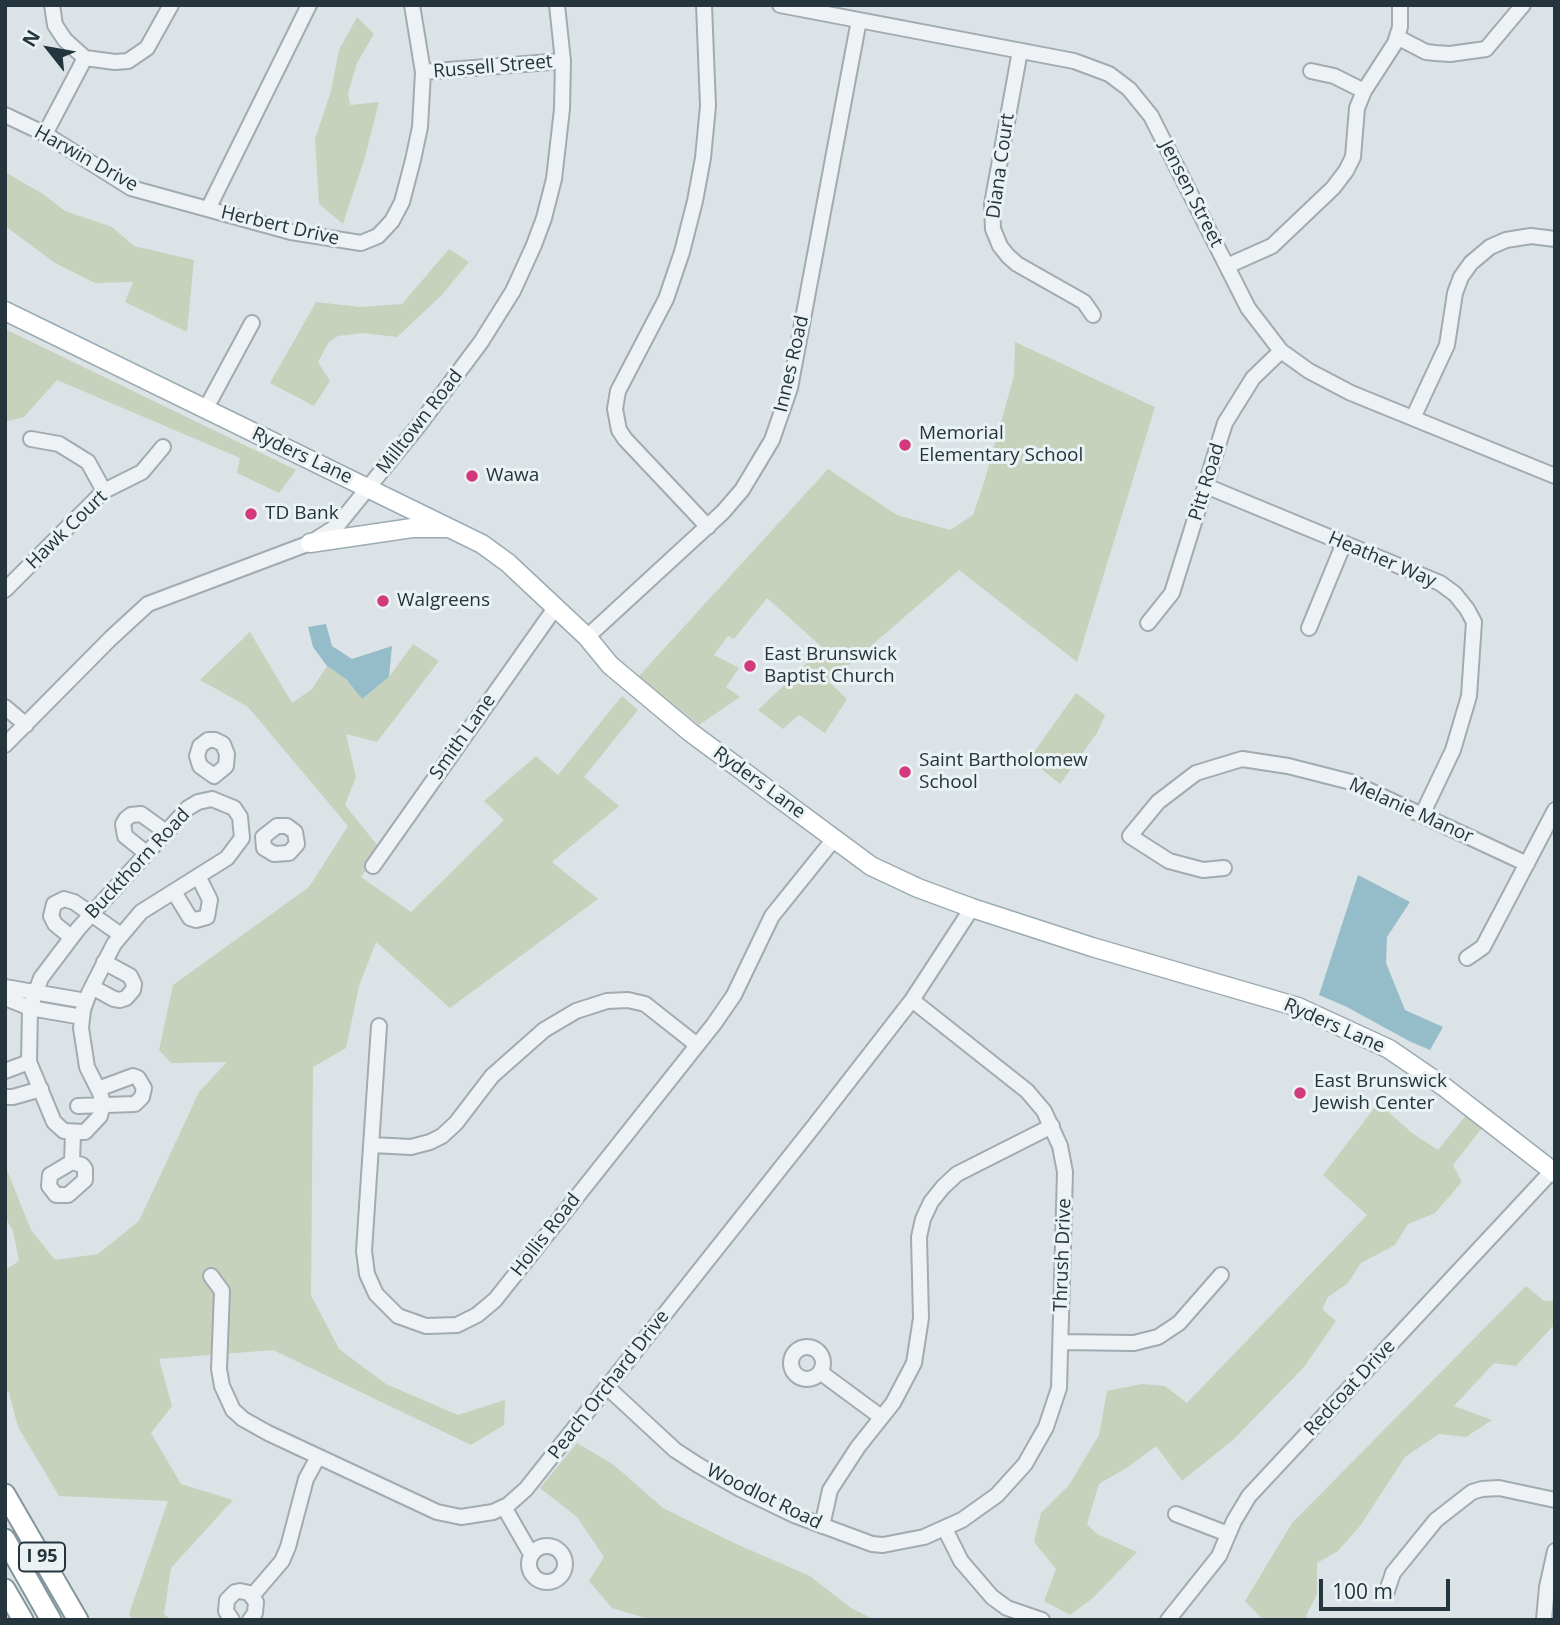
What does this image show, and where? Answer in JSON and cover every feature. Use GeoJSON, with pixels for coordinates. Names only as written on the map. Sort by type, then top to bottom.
{"type":"FeatureCollection","features":[{"type":"Feature","properties":{"kind":"highway","name":"I 95"},"geometry":{"type":"LineString","coordinates":[[5,1493],[78,1620]]}},
{"type":"Feature","properties":{"kind":"highway","name":"I 95"},"geometry":{"type":"LineString","coordinates":[[5,1539],[51,1620]]}},
{"type":"Feature","properties":{"kind":"highway","name":"I 95"},"geometry":{"type":"LineString","coordinates":[[5,1589],[23,1620]]}},
{"type":"Feature","properties":{"kind":"main road","name":"Ryders Lane"},"geometry":{"type":"LineString","coordinates":[[5,311],[482,544],[508,563],[587,637],[611,665],[690,732],[871,866],[918,888],[972,908],[1092,947],[1298,1007],[1389,1049],[1443,1086],[1553,1172]]}},
{"type":"Feature","properties":{"kind":"main road"},"geometry":{"type":"LineString","coordinates":[[310,543],[412,527],[449,528]]}},
{"type":"Feature","properties":{"kind":"street"},"geometry":{"type":"LineString","coordinates":[[52,5],[55,25],[65,40],[85,58],[115,62],[128,61],[147,48],[171,5]]}},
{"type":"Feature","properties":{"kind":"street","name":"Herbert Drive"},"geometry":{"type":"LineString","coordinates":[[309,5],[208,209],[324,239],[361,243],[378,236],[392,222],[405,191],[420,127],[423,72],[412,5]]}},
{"type":"Feature","properties":{"kind":"street","name":"Milltown Road"},"geometry":{"type":"LineString","coordinates":[[5,745],[148,604],[310,543],[337,526],[419,425],[481,342],[513,291],[529,256],[544,218],[554,179],[562,109],[562,61],[557,5]]}},
{"type":"Feature","properties":{"kind":"street"},"geometry":{"type":"LineString","coordinates":[[704,5],[708,106],[695,201],[666,299],[618,391],[615,409],[616,419],[625,439],[708,527]]}},
{"type":"Feature","properties":{"kind":"street","name":"Jensen Street"},"geometry":{"type":"LineString","coordinates":[[780,5],[1074,61],[1098,69],[1119,81],[1138,97],[1152,116],[1248,309],[1281,351],[1294,362],[1329,382],[1555,476]]}},
{"type":"Feature","properties":{"kind":"street"},"geometry":{"type":"LineString","coordinates":[[1227,266],[1272,246],[1334,188],[1353,157],[1357,108],[1400,27],[1400,5]]}},
{"type":"Feature","properties":{"kind":"street"},"geometry":{"type":"LineString","coordinates":[[1396,37],[1435,54],[1486,48],[1523,5]]}},
{"type":"Feature","properties":{"kind":"street","name":"Innes Road"},"geometry":{"type":"LineString","coordinates":[[587,637],[708,527],[742,490],[772,440],[786,401],[859,20]]}},
{"type":"Feature","properties":{"kind":"street","name":"Diana Court"},"geometry":{"type":"LineString","coordinates":[[1020,51],[992,204],[992,229],[1000,246],[1017,264],[1084,302],[1093,314]]}},
{"type":"Feature","properties":{"kind":"street"},"geometry":{"type":"LineString","coordinates":[[45,134],[85,58]]}},
{"type":"Feature","properties":{"kind":"street","name":"Russell Street"},"geometry":{"type":"LineString","coordinates":[[423,72],[562,61]]}},
{"type":"Feature","properties":{"kind":"street"},"geometry":{"type":"LineString","coordinates":[[1311,71],[1334,76],[1364,91]]}},
{"type":"Feature","properties":{"kind":"street","name":"Harwin Drive"},"geometry":{"type":"LineString","coordinates":[[5,115],[45,134],[131,188],[208,209]]}},
{"type":"Feature","properties":{"kind":"street"},"geometry":{"type":"LineString","coordinates":[[1413,418],[1447,345],[1455,293],[1471,264],[1490,247],[1506,240],[1531,236],[1555,239]]}},
{"type":"Feature","properties":{"kind":"street"},"geometry":{"type":"LineString","coordinates":[[205,410],[252,323]]}},
{"type":"Feature","properties":{"kind":"street","name":"Pitt Road"},"geometry":{"type":"LineString","coordinates":[[1149,623],[1172,593],[1225,423],[1253,378],[1281,351]]}},
{"type":"Feature","properties":{"kind":"street"},"geometry":{"type":"LineString","coordinates":[[31,439],[59,444],[88,462],[104,491]]}},
{"type":"Feature","properties":{"kind":"street","name":"Hawk Court"},"geometry":{"type":"LineString","coordinates":[[5,590],[104,491],[142,472],[163,447]]}},
{"type":"Feature","properties":{"kind":"street","name":"Heather Way"},"geometry":{"type":"LineString","coordinates":[[1206,485],[1440,583],[1455,594],[1467,608],[1474,622],[1469,696],[1453,750],[1422,815]]}},
{"type":"Feature","properties":{"kind":"street"},"geometry":{"type":"LineString","coordinates":[[1310,628],[1343,543]]}},
{"type":"Feature","properties":{"kind":"street","name":"Smith Lane"},"geometry":{"type":"LineString","coordinates":[[373,866],[555,608]]}},
{"type":"Feature","properties":{"kind":"street"},"geometry":{"type":"LineString","coordinates":[[5,708],[26,725]]}},
{"type":"Feature","properties":{"kind":"street","name":"Melanie Manor"},"geometry":{"type":"LineString","coordinates":[[1224,868],[1203,870],[1169,861],[1130,836],[1158,802],[1196,773],[1242,759],[1288,766],[1352,782],[1527,864]]}},
{"type":"Feature","properties":{"kind":"street"},"geometry":{"type":"LineString","coordinates":[[208,799],[214,776]]}},
{"type":"Feature","properties":{"kind":"street","name":"Buckthorn Road"},"geometry":{"type":"LineString","coordinates":[[73,1133],[64,1131],[54,1122],[29,1062],[30,1008],[44,971],[91,914],[188,808],[208,799],[228,803],[240,817],[242,838],[227,858],[141,912],[121,935],[104,962],[86,1001],[82,1017],[82,1046],[102,1105]]}},
{"type":"Feature","properties":{"kind":"street"},"geometry":{"type":"LineString","coordinates":[[1467,958],[1483,947],[1555,810]]}},
{"type":"Feature","properties":{"kind":"street"},"geometry":{"type":"LineString","coordinates":[[146,853],[125,836],[123,830],[126,819],[135,814],[145,816],[166,832]]}},
{"type":"Feature","properties":{"kind":"street"},"geometry":{"type":"LineString","coordinates":[[242,838],[263,842]]}},
{"type":"Feature","properties":{"kind":"street","name":"Hollis Road"},"geometry":{"type":"LineString","coordinates":[[379,1026],[364,1251],[367,1274],[372,1288],[386,1306],[412,1323],[434,1327],[457,1325],[489,1306],[697,1045],[734,995],[772,916],[834,839]]}},
{"type":"Feature","properties":{"kind":"street"},"geometry":{"type":"LineString","coordinates":[[174,892],[190,918],[202,920],[209,915],[210,900],[198,876]]}},
{"type":"Feature","properties":{"kind":"street"},"geometry":{"type":"LineString","coordinates":[[71,937],[53,921],[51,910],[54,904],[64,899],[70,900],[121,935]]}},
{"type":"Feature","properties":{"kind":"street","name":"Peach Orchard Drive"},"geometry":{"type":"LineString","coordinates":[[211,1276],[222,1291],[219,1368],[222,1386],[233,1410],[243,1419],[318,1457],[445,1514],[477,1517],[504,1507],[526,1489],[912,1000],[972,908]]}},
{"type":"Feature","properties":{"kind":"street"},"geometry":{"type":"LineString","coordinates":[[92,987],[114,999],[126,998],[131,994],[134,984],[130,976],[104,962]]}},
{"type":"Feature","properties":{"kind":"street"},"geometry":{"type":"LineString","coordinates":[[5,987],[86,1001]]}},
{"type":"Feature","properties":{"kind":"street"},"geometry":{"type":"LineString","coordinates":[[5,998],[30,1008],[82,1017]]}},
{"type":"Feature","properties":{"kind":"street"},"geometry":{"type":"LineString","coordinates":[[372,1145],[411,1147],[442,1136],[456,1123],[492,1076],[544,1030],[576,1011],[607,1001],[628,1000],[645,1004],[697,1045]]}},
{"type":"Feature","properties":{"kind":"street","name":"Thrush Drive"},"geometry":{"type":"LineString","coordinates":[[912,1000],[1027,1091],[1044,1111],[1052,1126],[1060,1146],[1065,1172],[1059,1388],[1046,1427],[1037,1446],[1012,1480],[980,1508],[945,1528]]}},
{"type":"Feature","properties":{"kind":"street"},"geometry":{"type":"LineString","coordinates":[[5,1071],[29,1062]]}},
{"type":"Feature","properties":{"kind":"street"},"geometry":{"type":"LineString","coordinates":[[78,1106],[135,1104],[142,1097],[144,1088],[138,1078],[133,1076],[98,1088]]}},
{"type":"Feature","properties":{"kind":"street"},"geometry":{"type":"LineString","coordinates":[[12,1096],[41,1089]]}},
{"type":"Feature","properties":{"kind":"street"},"geometry":{"type":"LineString","coordinates":[[72,1162],[73,1133],[85,1132],[93,1126],[100,1116],[102,1105]]}},
{"type":"Feature","properties":{"kind":"street"},"geometry":{"type":"LineString","coordinates":[[822,1526],[830,1490],[905,1384],[918,1349],[921,1318],[919,1237],[931,1202],[957,1174],[1052,1126]]}},
{"type":"Feature","properties":{"kind":"street","name":"Redcoat Drive"},"geometry":{"type":"LineString","coordinates":[[1168,1620],[1219,1556],[1241,1507],[1249,1496],[1553,1172]]}},
{"type":"Feature","properties":{"kind":"street"},"geometry":{"type":"LineString","coordinates":[[1060,1342],[1134,1343],[1158,1337],[1179,1323],[1221,1275]]}},
{"type":"Feature","properties":{"kind":"street"},"geometry":{"type":"LineString","coordinates":[[820,1372],[881,1418]]}},
{"type":"Feature","properties":{"kind":"street","name":"Woodlot Road"},"geometry":{"type":"LineString","coordinates":[[607,1387],[675,1450],[740,1489],[794,1515],[872,1544],[883,1545],[924,1537],[945,1528]]}},
{"type":"Feature","properties":{"kind":"street"},"geometry":{"type":"LineString","coordinates":[[252,1596],[282,1561],[306,1479],[318,1457]]}},
{"type":"Feature","properties":{"kind":"street"},"geometry":{"type":"LineString","coordinates":[[1387,1591],[1393,1573],[1436,1520],[1472,1492],[1499,1488],[1555,1500]]}},
{"type":"Feature","properties":{"kind":"street"},"geometry":{"type":"LineString","coordinates":[[504,1507],[531,1554]]}},
{"type":"Feature","properties":{"kind":"street"},"geometry":{"type":"LineString","coordinates":[[1176,1514],[1228,1535]]}},
{"type":"Feature","properties":{"kind":"street"},"geometry":{"type":"LineString","coordinates":[[945,1528],[961,1562],[992,1597],[1007,1608],[1042,1620]]}},
{"type":"Feature","properties":{"kind":"street"},"geometry":{"type":"LineString","coordinates":[[1544,1620],[1547,1587],[1555,1551]]}},
{"type":"Feature","properties":{"kind":"street"},"geometry":{"type":"LineString","coordinates":[[232,1620],[225,1606],[229,1596],[240,1591],[252,1596],[257,1609],[250,1620]]}},
{"type":"Feature","properties":{"kind":"green space"},"geometry":{"type":"Polygon","coordinates":[[[357,17],[374,34],[357,63],[348,93],[350,105],[379,102],[365,157],[343,224],[319,204],[315,139],[331,91],[339,50],[357,17]]]}},
{"type":"Feature","properties":{"kind":"green space"},"geometry":{"type":"Polygon","coordinates":[[[5,172],[43,194],[65,211],[112,227],[134,246],[194,260],[187,332],[125,302],[133,282],[95,283],[55,263],[5,226],[5,172]]]}},
{"type":"Feature","properties":{"kind":"green space"},"geometry":{"type":"Polygon","coordinates":[[[449,249],[469,262],[441,296],[397,337],[363,333],[338,336],[329,342],[318,362],[330,381],[314,406],[270,383],[316,302],[360,307],[402,304],[449,249]]]}},
{"type":"Feature","properties":{"kind":"green space"},"geometry":{"type":"Polygon","coordinates":[[[5,329],[296,470],[279,493],[237,473],[240,458],[57,380],[24,417],[5,422],[5,329]]]}},
{"type":"Feature","properties":{"kind":"green space"},"geometry":{"type":"Polygon","coordinates":[[[1015,342],[1155,407],[1077,662],[959,570],[829,682],[847,699],[825,733],[799,715],[783,729],[758,710],[823,648],[767,598],[734,639],[728,636],[714,655],[739,668],[726,687],[740,697],[699,725],[638,677],[828,469],[897,515],[950,530],[973,515],[1014,376],[1015,342]]]}},
{"type":"Feature","properties":{"kind":"green space"},"geometry":{"type":"Polygon","coordinates":[[[250,632],[292,703],[312,689],[327,666],[346,679],[362,699],[389,677],[413,644],[439,661],[377,742],[346,734],[356,777],[345,805],[381,850],[361,877],[411,912],[504,820],[484,801],[536,756],[558,775],[622,696],[638,710],[584,777],[619,806],[552,862],[598,899],[450,1008],[376,942],[359,986],[346,1048],[313,1067],[311,1295],[339,1349],[386,1384],[458,1415],[505,1400],[504,1425],[471,1445],[273,1350],[159,1359],[172,1406],[151,1433],[181,1484],[233,1500],[171,1568],[164,1614],[171,1620],[133,1620],[129,1614],[168,1501],[59,1496],[18,1427],[9,1393],[5,1388],[5,1270],[19,1261],[13,1231],[5,1217],[5,1165],[31,1230],[55,1260],[98,1254],[139,1221],[199,1092],[227,1062],[171,1063],[159,1050],[173,985],[309,887],[348,826],[248,707],[200,680],[250,632]]]}},
{"type":"Feature","properties":{"kind":"green space"},"geometry":{"type":"Polygon","coordinates":[[[1076,693],[1105,715],[1097,733],[1060,784],[1029,759],[1076,693]]]}},
{"type":"Feature","properties":{"kind":"green space"},"geometry":{"type":"Polygon","coordinates":[[[1378,1103],[1412,1133],[1438,1150],[1467,1114],[1482,1128],[1453,1165],[1462,1182],[1435,1213],[1408,1224],[1395,1245],[1361,1263],[1348,1283],[1328,1297],[1322,1309],[1336,1321],[1304,1367],[1234,1439],[1182,1481],[1156,1446],[1099,1484],[1087,1524],[1097,1534],[1137,1552],[1093,1598],[1070,1615],[1044,1601],[1056,1569],[1034,1542],[1041,1513],[1069,1485],[1099,1435],[1107,1391],[1142,1384],[1165,1386],[1187,1403],[1367,1215],[1323,1175],[1378,1103]]]}},
{"type":"Feature","properties":{"kind":"green space"},"geometry":{"type":"Polygon","coordinates":[[[1526,1286],[1544,1301],[1555,1301],[1555,1324],[1516,1366],[1494,1363],[1454,1406],[1492,1420],[1466,1437],[1439,1434],[1405,1457],[1360,1526],[1338,1551],[1317,1563],[1317,1594],[1306,1616],[1310,1620],[1263,1620],[1245,1601],[1292,1523],[1526,1286]]]}},
{"type":"Feature","properties":{"kind":"green space"},"geometry":{"type":"Polygon","coordinates":[[[577,1443],[614,1465],[663,1508],[810,1576],[851,1608],[875,1620],[652,1620],[612,1608],[589,1581],[604,1557],[577,1517],[540,1488],[577,1443]]]}},
{"type":"Feature","properties":{"kind":"water"},"geometry":{"type":"Polygon","coordinates":[[[326,624],[332,646],[352,659],[392,646],[389,677],[362,699],[346,679],[327,666],[313,647],[308,627],[326,624]]]}},
{"type":"Feature","properties":{"kind":"water"},"geometry":{"type":"Polygon","coordinates":[[[1358,875],[1410,902],[1387,937],[1386,963],[1405,1010],[1443,1027],[1430,1050],[1319,995],[1358,875]]]}},
{"type":"Feature","properties":{"kind":"place","name":"Memorial Elementary School"},"geometry":{"type":"Point","coordinates":[905,445]}},
{"type":"Feature","properties":{"kind":"place","name":"Wawa"},"geometry":{"type":"Point","coordinates":[472,476]}},
{"type":"Feature","properties":{"kind":"place","name":"TD Bank"},"geometry":{"type":"Point","coordinates":[251,514]}},
{"type":"Feature","properties":{"kind":"place","name":"Walgreens"},"geometry":{"type":"Point","coordinates":[383,601]}},
{"type":"Feature","properties":{"kind":"place","name":"East Brunswick Baptist Church"},"geometry":{"type":"Point","coordinates":[750,666]}},
{"type":"Feature","properties":{"kind":"place","name":"Saint Bartholomew School"},"geometry":{"type":"Point","coordinates":[905,772]}},
{"type":"Feature","properties":{"kind":"place","name":"East Brunswick Jewish Center"},"geometry":{"type":"Point","coordinates":[1300,1093]}}]}
